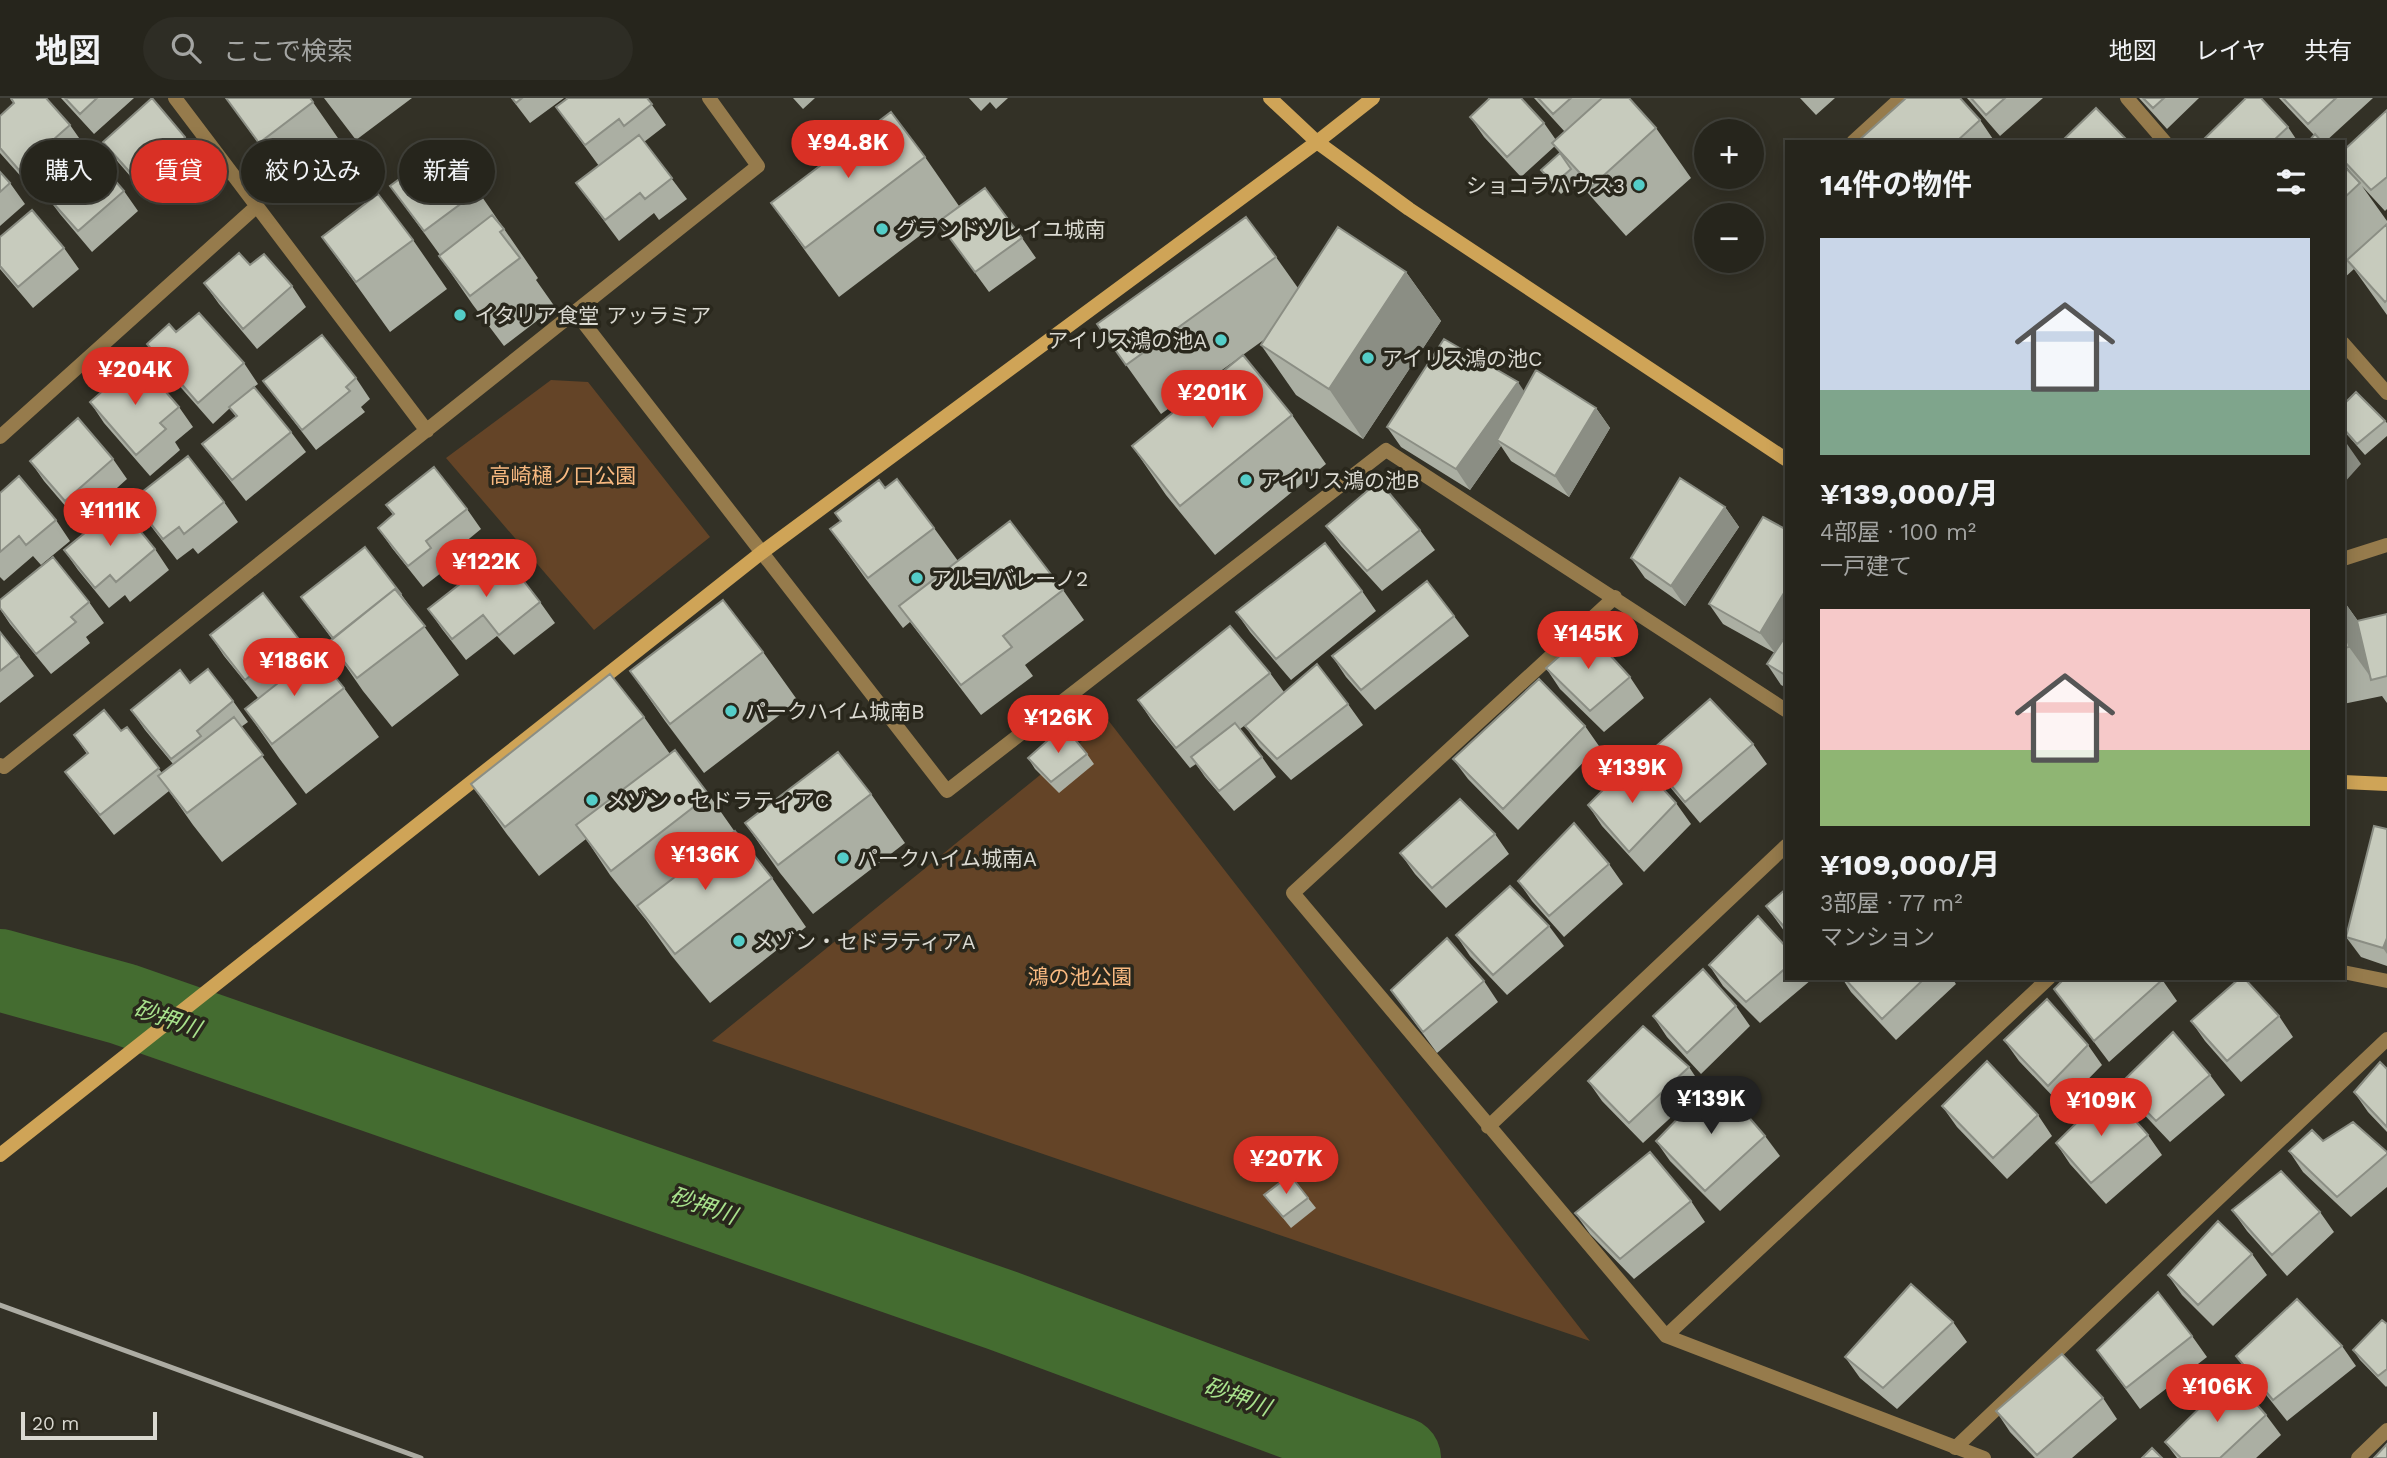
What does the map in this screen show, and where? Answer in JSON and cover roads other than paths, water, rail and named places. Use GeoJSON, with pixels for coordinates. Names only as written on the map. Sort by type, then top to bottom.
{"type":"FeatureCollection","features":[{"type":"Feature","properties":{"kind":"street"},"geometry":{"type":"LineString","coordinates":[[175,98],[427,431]]}},
{"type":"Feature","properties":{"kind":"street"},"geometry":{"type":"LineString","coordinates":[[0,765],[4,767],[758,166],[709,98]]}},
{"type":"Feature","properties":{"kind":"street"},"geometry":{"type":"LineString","coordinates":[[1270,98],[1317,142],[1420,217],[1785,459]]}},
{"type":"Feature","properties":{"kind":"street"},"geometry":{"type":"LineString","coordinates":[[0,1156],[761,553],[1373,98]]}},
{"type":"Feature","properties":{"kind":"street"},"geometry":{"type":"LineString","coordinates":[[1855,140],[1901,98]]}},
{"type":"Feature","properties":{"kind":"street"},"geometry":{"type":"LineString","coordinates":[[2127,98],[2163,140]]}},
{"type":"Feature","properties":{"kind":"street"},"geometry":{"type":"LineString","coordinates":[[0,437],[257,206]]}},
{"type":"Feature","properties":{"kind":"street"},"geometry":{"type":"LineString","coordinates":[[576,313],[947,791],[1386,450],[1785,709]]}},
{"type":"Feature","properties":{"kind":"street"},"geometry":{"type":"LineString","coordinates":[[2345,345],[2387,393]]}},
{"type":"Feature","properties":{"kind":"street"},"geometry":{"type":"LineString","coordinates":[[2345,558],[2387,545]]}},
{"type":"Feature","properties":{"kind":"street"},"geometry":{"type":"LineString","coordinates":[[1615,597],[1293,893],[1666,1336],[1984,1458]]}},
{"type":"Feature","properties":{"kind":"street"},"geometry":{"type":"LineString","coordinates":[[2345,782],[2387,784]]}},
{"type":"Feature","properties":{"kind":"street"},"geometry":{"type":"LineString","coordinates":[[1488,1127],[1785,847]]}},
{"type":"Feature","properties":{"kind":"street"},"geometry":{"type":"LineString","coordinates":[[2345,972],[2387,981]]}},
{"type":"Feature","properties":{"kind":"street"},"geometry":{"type":"LineString","coordinates":[[1666,1336],[2047,980]]}},
{"type":"Feature","properties":{"kind":"street"},"geometry":{"type":"LineString","coordinates":[[1955,1448],[2387,1039]]}},
{"type":"Feature","properties":{"kind":"street"},"geometry":{"type":"LineString","coordinates":[[2358,1458],[2387,1430]]}},
{"type":"Feature","properties":{"kind":"waterway","name":"砂押川"},"geometry":{"type":"LineString","coordinates":[[0,970],[123,1004],[1001,1310],[1400,1458]]}},
{"type":"Feature","properties":{"kind":"railway"},"geometry":{"type":"LineString","coordinates":[[0,1305],[421,1458]]}},
{"type":"Feature","properties":{"kind":"place","name":"ショコラハウス3"},"geometry":{"type":"Point","coordinates":[1639,185]}},
{"type":"Feature","properties":{"kind":"place","name":"グランドソレイユ城南"},"geometry":{"type":"Point","coordinates":[882,229]}},
{"type":"Feature","properties":{"kind":"place","name":"イタリア食堂 アッラミア"},"geometry":{"type":"Point","coordinates":[460,315]}},
{"type":"Feature","properties":{"kind":"place","name":"アイリス鴻の池A"},"geometry":{"type":"Point","coordinates":[1221,340]}},
{"type":"Feature","properties":{"kind":"place","name":"アイリス鴻の池C"},"geometry":{"type":"Point","coordinates":[1368,358]}},
{"type":"Feature","properties":{"kind":"place","name":"アイリス鴻の池B"},"geometry":{"type":"Point","coordinates":[1246,480]}},
{"type":"Feature","properties":{"kind":"place","name":"アルコバレーノ2"},"geometry":{"type":"Point","coordinates":[917,578]}},
{"type":"Feature","properties":{"kind":"place","name":"パークハイム城南B"},"geometry":{"type":"Point","coordinates":[731,711]}},
{"type":"Feature","properties":{"kind":"place","name":"メゾン・セドラティアC"},"geometry":{"type":"Point","coordinates":[592,800]}},
{"type":"Feature","properties":{"kind":"place","name":"パークハイム城南A"},"geometry":{"type":"Point","coordinates":[843,858]}},
{"type":"Feature","properties":{"kind":"place","name":"メゾン・セドラティアA"},"geometry":{"type":"Point","coordinates":[739,941]}},
{"type":"Feature","properties":{"kind":"park label","name":"高崎樋ノ口公園"},"geometry":{"type":"Point","coordinates":[563,475]}},
{"type":"Feature","properties":{"kind":"park label","name":"鴻の池公園"},"geometry":{"type":"Point","coordinates":[1080,976]}}]}
